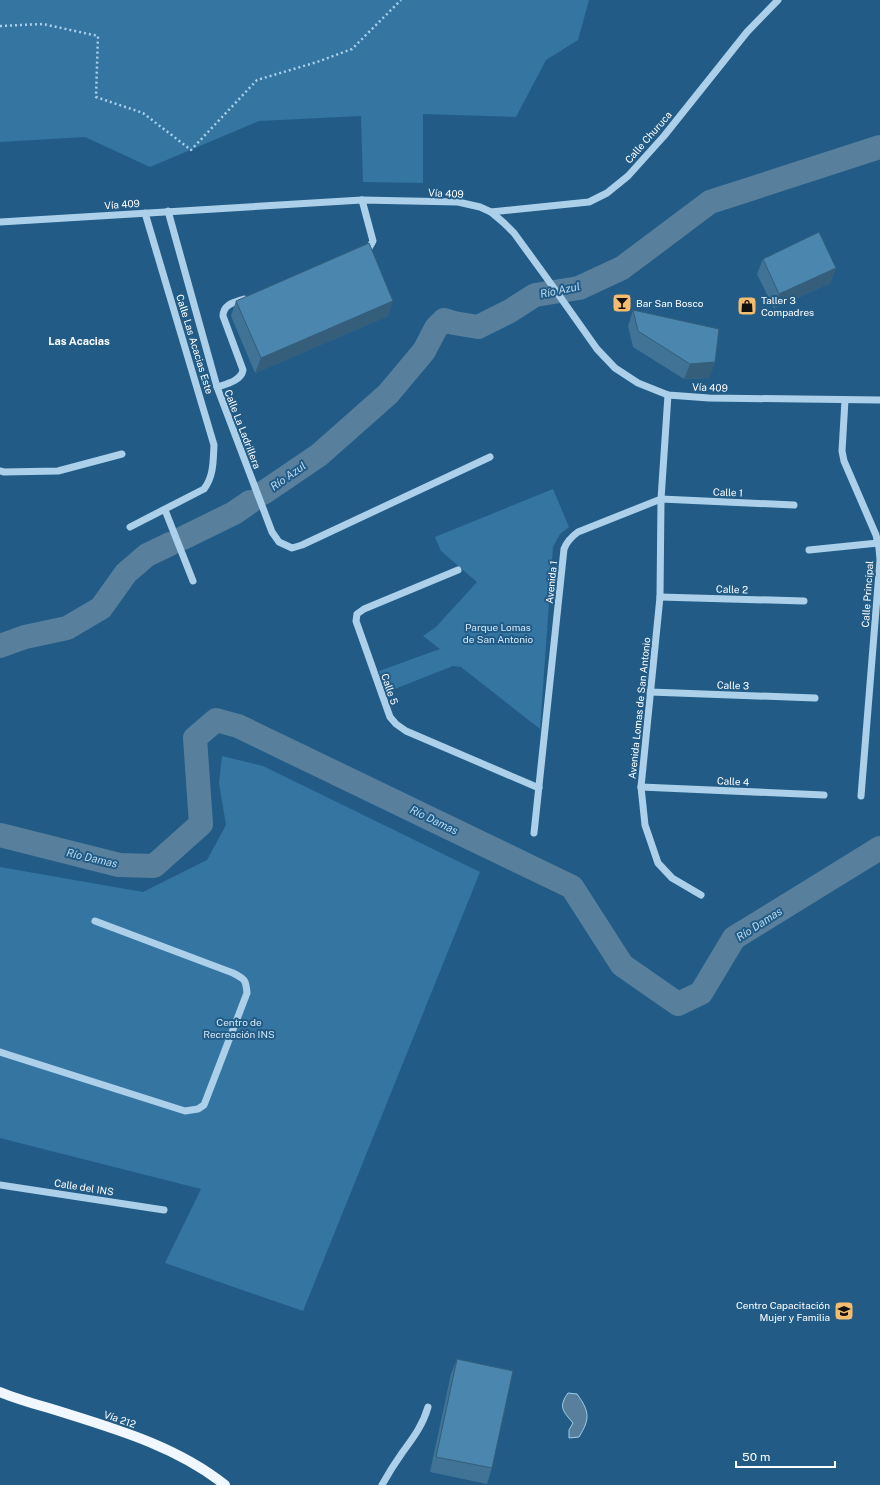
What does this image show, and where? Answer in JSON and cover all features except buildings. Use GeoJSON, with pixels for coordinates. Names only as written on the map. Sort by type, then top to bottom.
{"type":"FeatureCollection","features":[{"type":"Feature","properties":{"kind":"main road","name":"Vía 212"},"geometry":{"type":"LineString","coordinates":[[0,1392],[129,1434],[171,1451],[212,1475],[225,1485]]}},
{"type":"Feature","properties":{"kind":"street","name":"Calle Churuca"},"geometry":{"type":"LineString","coordinates":[[491,212],[589,202],[607,194],[628,176],[664,136],[747,32],[778,0]]}},
{"type":"Feature","properties":{"kind":"street","name":"Vía 409"},"geometry":{"type":"LineString","coordinates":[[0,222],[362,200],[458,202],[480,207],[491,212],[514,233],[597,349],[615,368],[638,383],[668,395],[717,398],[880,400]]}},
{"type":"Feature","properties":{"kind":"street"},"geometry":{"type":"LineString","coordinates":[[355,254],[370,248],[373,241],[362,200]]}},
{"type":"Feature","properties":{"kind":"street","name":"Calle La Ladrillera"},"geometry":{"type":"LineString","coordinates":[[168,212],[217,387],[272,532],[279,542],[292,548],[302,546],[490,457]]}},
{"type":"Feature","properties":{"kind":"street","name":"Calle Las Acacias Este"},"geometry":{"type":"LineString","coordinates":[[145,213],[214,445],[212,476],[209,483],[204,489],[165,510]]}},
{"type":"Feature","properties":{"kind":"street"},"geometry":{"type":"LineString","coordinates":[[217,387],[238,379],[242,374],[243,370],[223,316],[223,310],[227,306],[248,297]]}},
{"type":"Feature","properties":{"kind":"street"},"geometry":{"type":"LineString","coordinates":[[661,499],[668,395]]}},
{"type":"Feature","properties":{"kind":"street","name":"Calle Principal"},"geometry":{"type":"LineString","coordinates":[[845,400],[842,451],[844,461],[876,535],[880,560],[861,796]]}},
{"type":"Feature","properties":{"kind":"street"},"geometry":{"type":"LineString","coordinates":[[0,470],[4,472],[58,471],[122,454]]}},
{"type":"Feature","properties":{"kind":"street","name":"Calle 1"},"geometry":{"type":"LineString","coordinates":[[661,499],[794,505]]}},
{"type":"Feature","properties":{"kind":"street","name":"Avenida Lomas de San Antonio"},"geometry":{"type":"LineString","coordinates":[[661,499],[660,597],[641,786],[645,825],[658,862],[672,878],[701,895]]}},
{"type":"Feature","properties":{"kind":"street","name":"Avenida 1"},"geometry":{"type":"LineString","coordinates":[[534,833],[564,549],[566,542],[571,536],[578,532],[661,499]]}},
{"type":"Feature","properties":{"kind":"street"},"geometry":{"type":"LineString","coordinates":[[130,527],[165,510],[193,580]]}},
{"type":"Feature","properties":{"kind":"street"},"geometry":{"type":"LineString","coordinates":[[808,550],[878,543]]}},
{"type":"Feature","properties":{"kind":"street","name":"Calle 5"},"geometry":{"type":"LineString","coordinates":[[458,570],[364,609],[357,614],[356,621],[390,717],[396,724],[406,731],[539,788]]}},
{"type":"Feature","properties":{"kind":"street","name":"Calle 2"},"geometry":{"type":"LineString","coordinates":[[660,597],[804,601]]}},
{"type":"Feature","properties":{"kind":"street","name":"Calle 3"},"geometry":{"type":"LineString","coordinates":[[650,692],[816,698]]}},
{"type":"Feature","properties":{"kind":"street","name":"Calle 4"},"geometry":{"type":"LineString","coordinates":[[641,786],[824,795]]}},
{"type":"Feature","properties":{"kind":"street"},"geometry":{"type":"LineString","coordinates":[[0,1052],[185,1111],[198,1109],[204,1105],[247,993],[246,982],[242,977],[233,973],[95,921]]}},
{"type":"Feature","properties":{"kind":"street","name":"Calle del INS"},"geometry":{"type":"LineString","coordinates":[[0,1185],[164,1210]]}},
{"type":"Feature","properties":{"kind":"street"},"geometry":{"type":"LineString","coordinates":[[382,1485],[420,1428],[428,1407]]}},
{"type":"Feature","properties":{"kind":"path"},"geometry":{"type":"LineString","coordinates":[[0,26],[43,24],[98,36],[96,97],[143,113],[191,150],[257,80],[317,62],[352,49],[401,0]]}},
{"type":"Feature","properties":{"kind":"green space"},"geometry":{"type":"Polygon","coordinates":[[[0,0],[589,0],[578,40],[546,60],[516,117],[423,114],[423,183],[363,182],[361,116],[259,121],[150,167],[85,137],[0,142],[0,0]]]}},
{"type":"Feature","properties":{"kind":"green space","name":"Parque Lomas de San Antonio"},"geometry":{"type":"Polygon","coordinates":[[[553,489],[569,527],[560,534],[553,547],[540,729],[461,667],[453,666],[387,692],[379,671],[440,649],[423,636],[436,627],[477,582],[441,551],[435,537],[553,489]]]}},
{"type":"Feature","properties":{"kind":"green space","name":"Centro de Recreación INS"},"geometry":{"type":"Polygon","coordinates":[[[222,756],[263,766],[480,872],[303,1311],[165,1263],[201,1189],[0,1138],[0,867],[143,892],[207,860],[226,825],[219,783],[222,756]]]}},
{"type":"Feature","properties":{"kind":"shaded area"},"geometry":{"type":"Polygon","coordinates":[[[568,1393],[577,1394],[586,1411],[587,1420],[579,1437],[569,1438],[569,1430],[573,1423],[563,1409],[563,1402],[568,1393]]]}},
{"type":"Feature","properties":{"kind":"waterway","name":"Río Azul"},"geometry":{"type":"LineString","coordinates":[[263,493],[319,455],[388,394],[424,351],[436,328],[444,320],[478,327],[510,311],[535,295],[579,288],[622,268],[710,202],[880,147]]}},
{"type":"Feature","properties":{"kind":"waterway","name":"Río Azul"},"geometry":{"type":"LineString","coordinates":[[183,538],[234,513],[250,502]]}},
{"type":"Feature","properties":{"kind":"waterway","name":"Río Azul"},"geometry":{"type":"LineString","coordinates":[[0,646],[25,637],[67,628],[101,608],[126,573],[147,555],[170,544]]}},
{"type":"Feature","properties":{"kind":"waterway","name":"Río Damas"},"geometry":{"type":"LineString","coordinates":[[0,835],[119,865],[154,866],[201,824],[195,738],[216,720],[238,726],[572,887],[622,965],[678,1004],[701,993],[734,938],[880,848]]}},
{"type":"Feature","properties":{"kind":"place","name":"Bar San Bosco"},"geometry":{"type":"Point","coordinates":[622,303]}},
{"type":"Feature","properties":{"kind":"place","name":"Taller 3 Compadres"},"geometry":{"type":"Point","coordinates":[747,306]}},
{"type":"Feature","properties":{"kind":"place","name":"Centro Capacitación Mujer y Familia"},"geometry":{"type":"Point","coordinates":[844,1311]}},
{"type":"Feature","properties":{"kind":"district","name":"Las Acacias"},"geometry":{"type":"Point","coordinates":[79,341]}}]}
